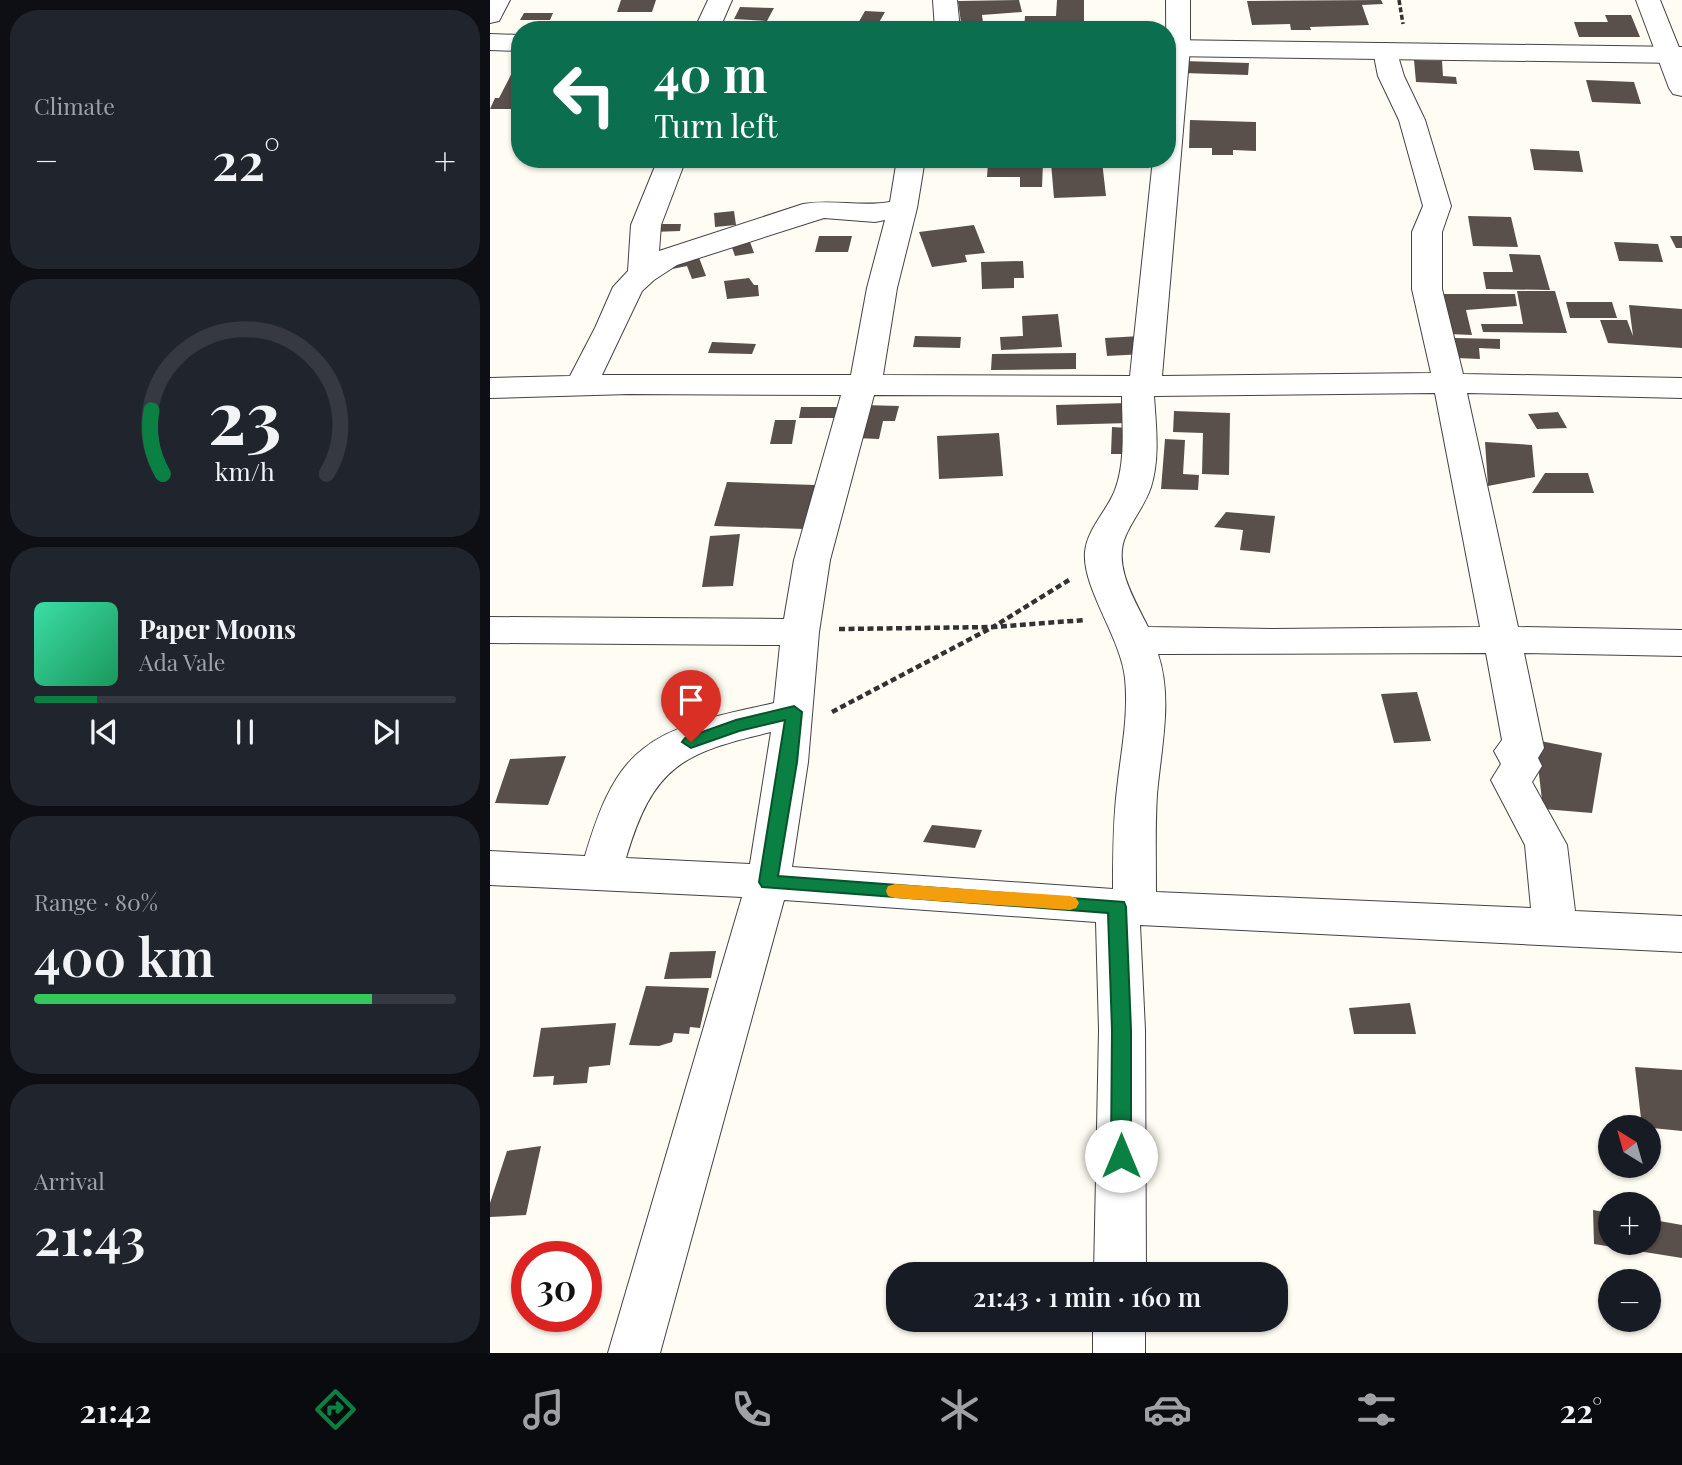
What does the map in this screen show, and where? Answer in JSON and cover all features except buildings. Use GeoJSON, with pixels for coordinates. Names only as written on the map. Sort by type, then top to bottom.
{"type":"FeatureCollection","features":[{"type":"Feature","properties":{"kind":"street"},"geometry":{"type":"LineString","coordinates":[[490,16],[498,0]]}},
{"type":"Feature","properties":{"kind":"street"},"geometry":{"type":"LineString","coordinates":[[709,21],[720,0]]}},
{"type":"Feature","properties":{"kind":"street"},"geometry":{"type":"LineString","coordinates":[[945,0],[947,21]]}},
{"type":"Feature","properties":{"kind":"street"},"geometry":{"type":"LineString","coordinates":[[1175,21],[1178,0]]}},
{"type":"Feature","properties":{"kind":"street"},"geometry":{"type":"LineString","coordinates":[[1648,0],[1676,55],[1682,88]]}},
{"type":"Feature","properties":{"kind":"street"},"geometry":{"type":"LineString","coordinates":[[490,42],[511,43]]}},
{"type":"Feature","properties":{"kind":"street"},"geometry":{"type":"LineString","coordinates":[[1176,48],[1676,55]]}},
{"type":"Feature","properties":{"kind":"street"},"geometry":{"type":"LineString","coordinates":[[1386,51],[1391,76],[1412,120],[1437,206],[1427,232],[1427,289],[1524,748],[1514,751],[1522,766],[1511,780],[1546,845],[1555,928]]}},
{"type":"Feature","properties":{"kind":"street"},"geometry":{"type":"LineString","coordinates":[[643,274],[646,225],[668,168]]}},
{"type":"Feature","properties":{"kind":"street"},"geometry":{"type":"LineString","coordinates":[[634,1353],[768,882],[788,762],[800,632],[812,560],[862,386],[882,288],[903,208],[910,168]]}},
{"type":"Feature","properties":{"kind":"street"},"geometry":{"type":"LineString","coordinates":[[1120,1262],[1126,907],[1144,723],[1144,675],[1135,640],[1102,557],[1111,530],[1129,500],[1139,457],[1141,385],[1166,168]]}},
{"type":"Feature","properties":{"kind":"street"},"geometry":{"type":"LineString","coordinates":[[581,385],[611,328],[628,287],[643,274],[676,255],[803,213],[824,209],[875,213],[903,208]]}},
{"type":"Feature","properties":{"kind":"street"},"geometry":{"type":"LineString","coordinates":[[490,388],[581,385],[1448,383],[1682,388]]}},
{"type":"Feature","properties":{"kind":"street"},"geometry":{"type":"LineString","coordinates":[[490,630],[800,632]]}},
{"type":"Feature","properties":{"kind":"street"},"geometry":{"type":"LineString","coordinates":[[1135,640],[1268,644],[1501,640],[1682,643]]}},
{"type":"Feature","properties":{"kind":"street"},"geometry":{"type":"LineString","coordinates":[[601,874],[610,836],[623,808],[656,759],[691,742],[736,726],[794,712]]}},
{"type":"Feature","properties":{"kind":"street"},"geometry":{"type":"LineString","coordinates":[[490,868],[768,882],[1126,907],[1682,934]]}},
{"type":"Feature","properties":{"kind":"street"},"geometry":{"type":"LineString","coordinates":[[1119,1332],[1119,1353]]}},
{"type":"Feature","properties":{"kind":"path"},"geometry":{"type":"LineString","coordinates":[[788,762],[808,731],[836,708],[993,628],[1102,557]]}},
{"type":"Feature","properties":{"kind":"path"},"geometry":{"type":"LineString","coordinates":[[800,632],[993,628],[1070,620],[1098,621],[1122,628],[1135,640]]}},
{"type":"Feature","properties":{"kind":"slow traffic"},"geometry":{"type":"LineString","coordinates":[[895,891],[1070,903]]}},
{"type":"Feature","properties":{"kind":"route"},"geometry":{"type":"LineString","coordinates":[[691,742],[736,726],[794,712],[768,882],[1117,907],[1122,1030],[1121,1156]]}}]}
